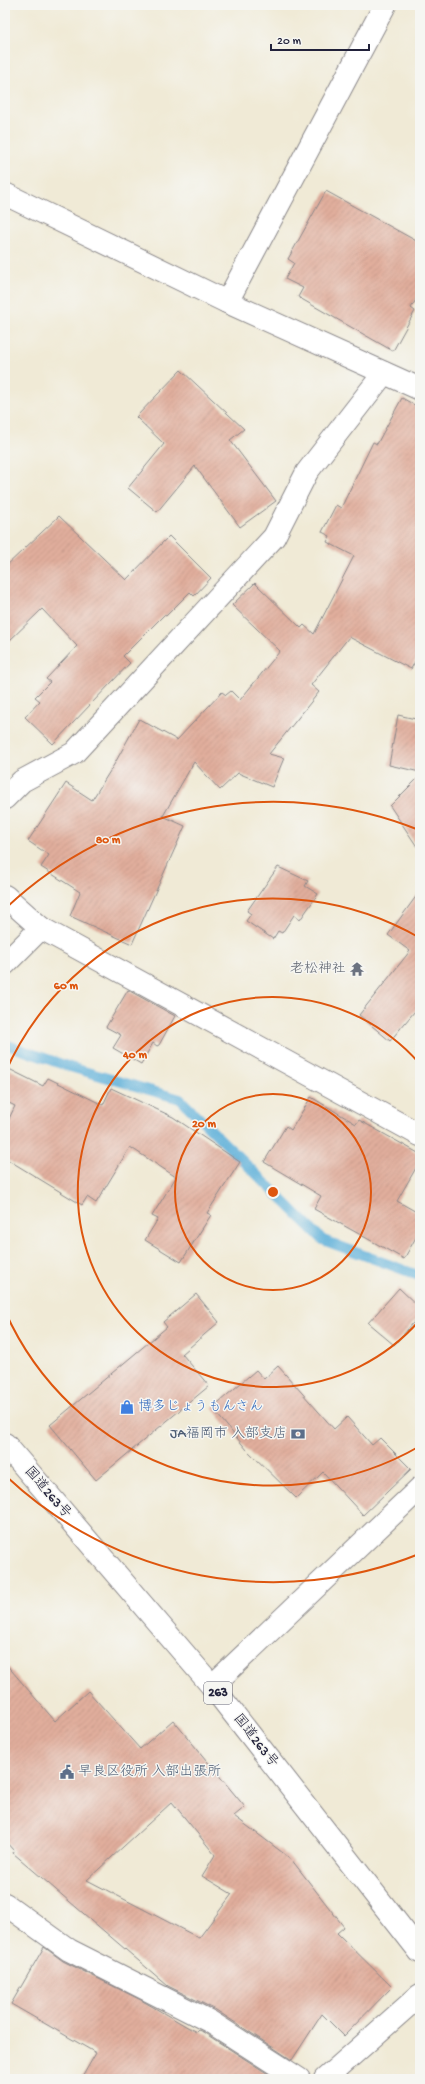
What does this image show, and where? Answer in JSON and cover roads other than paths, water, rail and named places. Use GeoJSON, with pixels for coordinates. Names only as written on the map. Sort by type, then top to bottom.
{"type":"FeatureCollection","features":[{"type":"Feature","properties":{"kind":"main road"},"geometry":{"type":"LineString","coordinates":[[227,302],[385,5]]}},
{"type":"Feature","properties":{"kind":"main road"},"geometry":{"type":"LineString","coordinates":[[5,194],[227,302],[420,389]]}},
{"type":"Feature","properties":{"kind":"main road"},"geometry":{"type":"LineString","coordinates":[[5,798],[22,781],[74,753],[274,537],[307,472],[384,373]]}},
{"type":"Feature","properties":{"kind":"main road"},"geometry":{"type":"LineString","coordinates":[[5,896],[41,928],[420,1135]]}},
{"type":"Feature","properties":{"kind":"main road"},"geometry":{"type":"LineString","coordinates":[[5,964],[41,928]]}},
{"type":"Feature","properties":{"kind":"main road","name":"国道263号"},"geometry":{"type":"LineString","coordinates":[[5,1444],[212,1686],[420,1952]]}},
{"type":"Feature","properties":{"kind":"main road"},"geometry":{"type":"LineString","coordinates":[[212,1686],[420,1488]]}},
{"type":"Feature","properties":{"kind":"main road"},"geometry":{"type":"LineString","coordinates":[[5,1904],[69,1950],[209,2021],[299,2079]]}},
{"type":"Feature","properties":{"kind":"main road"},"geometry":{"type":"LineString","coordinates":[[325,2079],[420,1995]]}},
{"type":"Feature","properties":{"kind":"waterway"},"geometry":{"type":"LineString","coordinates":[[5,1044],[70,1067],[180,1099],[323,1240],[420,1276]]}},
{"type":"Feature","properties":{"kind":"place","name":"老松神社"},"geometry":{"type":"Point","coordinates":[357,969]}},
{"type":"Feature","properties":{"kind":"place","name":"博多じょうもんさん"},"geometry":{"type":"Point","coordinates":[127,1407]}},
{"type":"Feature","properties":{"kind":"place","name":"JA福岡市 入部支店"},"geometry":{"type":"Point","coordinates":[298,1434]}},
{"type":"Feature","properties":{"kind":"place","name":"早良区役所 入部出張所"},"geometry":{"type":"Point","coordinates":[67,1772]}}]}
